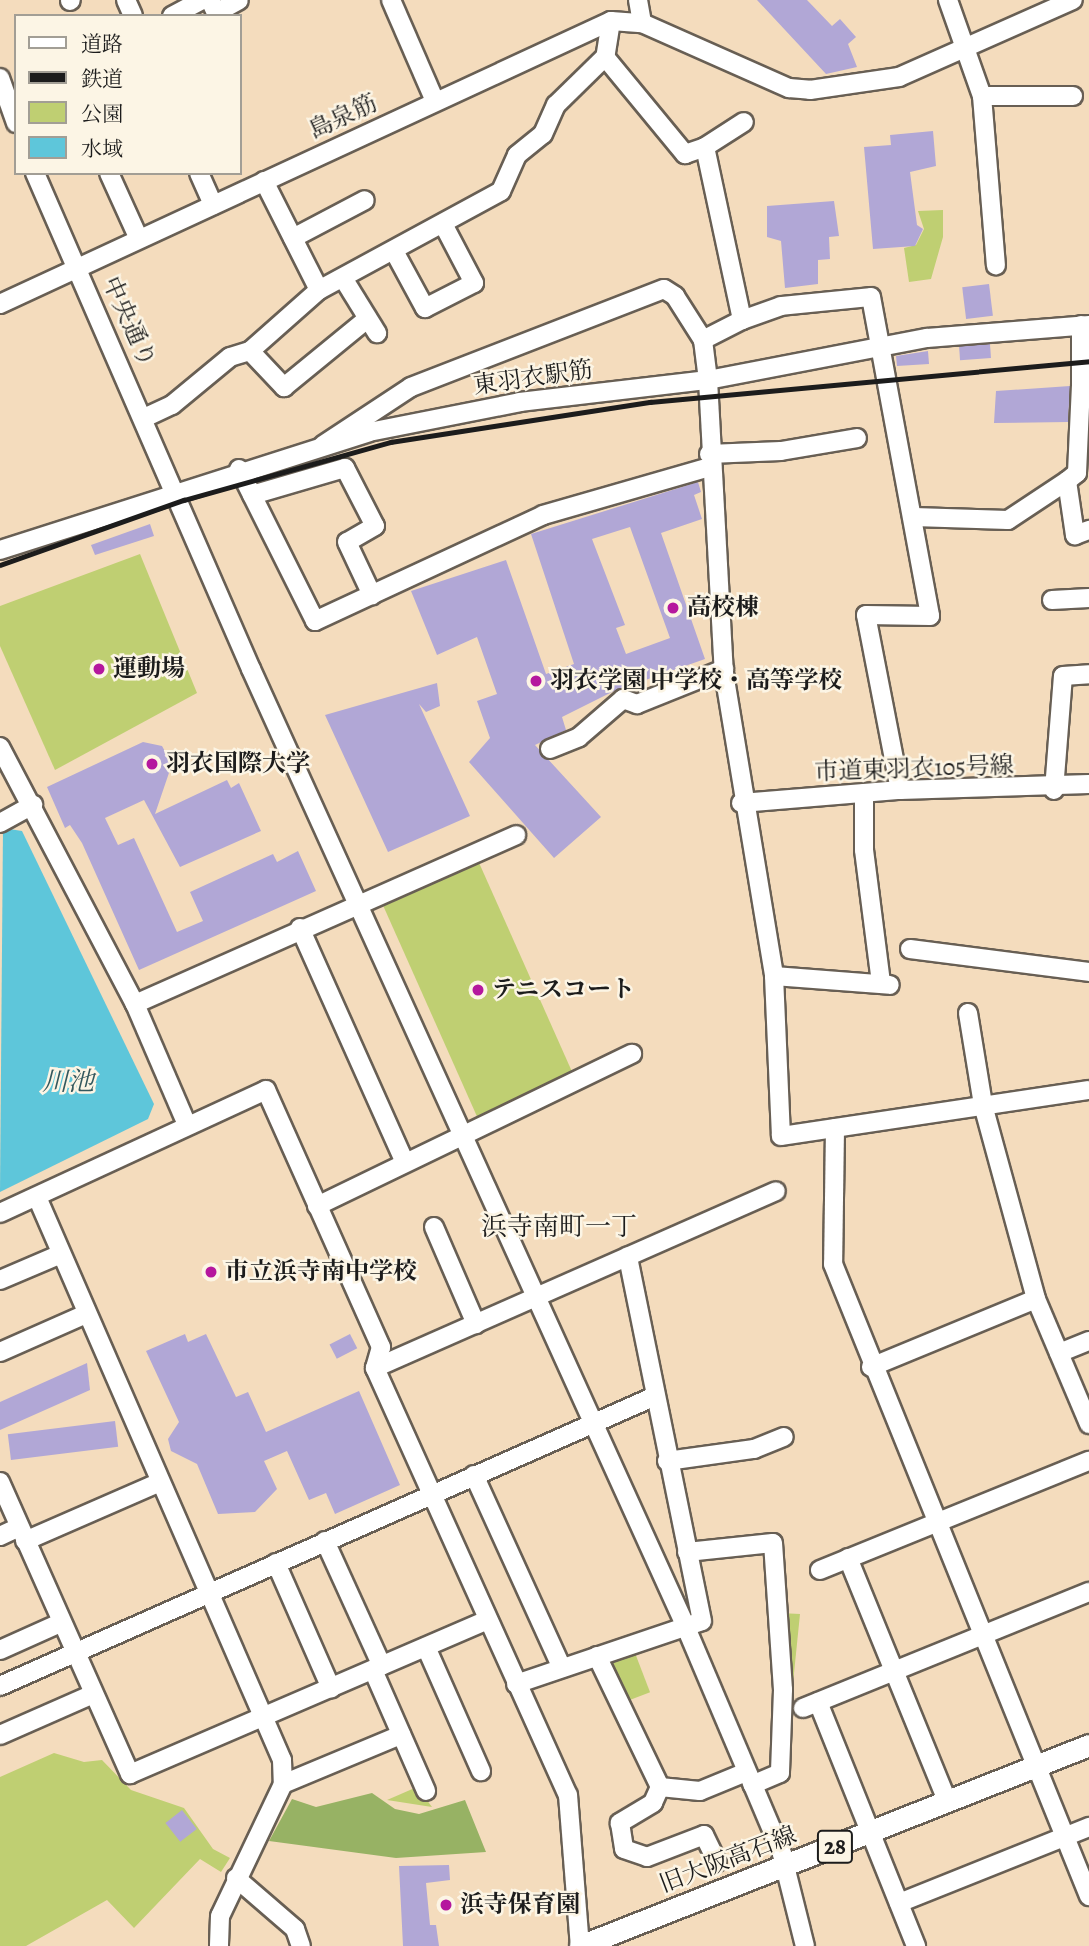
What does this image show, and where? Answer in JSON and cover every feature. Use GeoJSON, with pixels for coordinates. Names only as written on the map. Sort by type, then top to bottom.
{"type":"FeatureCollection","features":[{"type":"Feature","properties":{"kind":"main road","name":"旧大阪高石線"},"geometry":{"type":"LineString","coordinates":[[590,1944],[1089,1745]]}},
{"type":"Feature","properties":{"kind":"street"},"geometry":{"type":"LineString","coordinates":[[176,14],[202,0]]}},
{"type":"Feature","properties":{"kind":"street"},"geometry":{"type":"LineString","coordinates":[[210,0],[216,13],[239,0]]}},
{"type":"Feature","properties":{"kind":"street"},"geometry":{"type":"LineString","coordinates":[[391,0],[435,101]]}},
{"type":"Feature","properties":{"kind":"street"},"geometry":{"type":"LineString","coordinates":[[638,0],[642,23]]}},
{"type":"Feature","properties":{"kind":"street"},"geometry":{"type":"LineString","coordinates":[[948,0],[982,96],[996,265]]}},
{"type":"Feature","properties":{"kind":"street","name":"島泉筋"},"geometry":{"type":"LineString","coordinates":[[0,304],[611,21],[642,23],[789,88],[810,90],[899,78],[1073,0]]}},
{"type":"Feature","properties":{"kind":"street"},"geometry":{"type":"LineString","coordinates":[[144,418],[172,405],[230,357],[250,351],[319,290],[501,191],[517,155],[543,134],[556,105],[605,57],[611,21]]}},
{"type":"Feature","properties":{"kind":"street"},"geometry":{"type":"LineString","coordinates":[[605,57],[685,154],[705,147],[744,122]]}},
{"type":"Feature","properties":{"kind":"street"},"geometry":{"type":"LineString","coordinates":[[0,78],[14,118]]}},
{"type":"Feature","properties":{"kind":"street"},"geometry":{"type":"LineString","coordinates":[[982,96],[1073,96]]}},
{"type":"Feature","properties":{"kind":"street"},"geometry":{"type":"LineString","coordinates":[[705,147],[742,320]]}},
{"type":"Feature","properties":{"kind":"street","name":"中央通り"},"geometry":{"type":"LineString","coordinates":[[36,175],[536,1299],[685,1625],[784,1867],[806,1946]]}},
{"type":"Feature","properties":{"kind":"street"},"geometry":{"type":"LineString","coordinates":[[110,175],[139,239]]}},
{"type":"Feature","properties":{"kind":"street"},"geometry":{"type":"LineString","coordinates":[[201,175],[213,205]]}},
{"type":"Feature","properties":{"kind":"street"},"geometry":{"type":"LineString","coordinates":[[264,181],[319,290]]}},
{"type":"Feature","properties":{"kind":"street"},"geometry":{"type":"LineString","coordinates":[[293,239],[365,200]]}},
{"type":"Feature","properties":{"kind":"street"},"geometry":{"type":"LineString","coordinates":[[394,251],[425,308],[474,283],[443,224]]}},
{"type":"Feature","properties":{"kind":"street"},"geometry":{"type":"LineString","coordinates":[[250,351],[284,387],[372,326],[343,278]]}},
{"type":"Feature","properties":{"kind":"street"},"geometry":{"type":"LineString","coordinates":[[323,445],[411,387],[664,289],[702,340],[708,380],[709,460],[724,669],[741,803],[774,976],[781,1136],[1089,1090]]}},
{"type":"Feature","properties":{"kind":"street"},"geometry":{"type":"LineString","coordinates":[[702,340],[742,320],[781,306],[872,297],[930,616],[866,615],[900,790]]}},
{"type":"Feature","properties":{"kind":"street"},"geometry":{"type":"LineString","coordinates":[[914,517],[1008,520],[1077,473],[1085,386],[1085,325]]}},
{"type":"Feature","properties":{"kind":"street","name":"東羽衣駅筋"},"geometry":{"type":"LineString","coordinates":[[0,551],[239,469],[323,445],[520,402],[708,380],[881,345],[1085,325]]}},
{"type":"Feature","properties":{"kind":"street"},"geometry":{"type":"LineString","coordinates":[[239,469],[315,621],[543,515],[709,460],[857,438]]}},
{"type":"Feature","properties":{"kind":"street"},"geometry":{"type":"LineString","coordinates":[[252,495],[345,468],[375,526],[347,541],[372,595]]}},
{"type":"Feature","properties":{"kind":"street"},"geometry":{"type":"LineString","coordinates":[[1067,481],[1075,535],[1089,530]]}},
{"type":"Feature","properties":{"kind":"street"},"geometry":{"type":"LineString","coordinates":[[1052,600],[1089,598]]}},
{"type":"Feature","properties":{"kind":"street"},"geometry":{"type":"LineString","coordinates":[[550,749],[579,737],[623,699],[637,704],[724,669]]}},
{"type":"Feature","properties":{"kind":"street"},"geometry":{"type":"LineString","coordinates":[[1054,790],[1063,676],[1089,674]]}},
{"type":"Feature","properties":{"kind":"street"},"geometry":{"type":"LineString","coordinates":[[0,747],[33,805],[135,1004],[187,1125]]}},
{"type":"Feature","properties":{"kind":"street","name":"市道東羽衣105号線"},"geometry":{"type":"LineString","coordinates":[[741,803],[900,790],[1054,790],[1089,784]]}},
{"type":"Feature","properties":{"kind":"street"},"geometry":{"type":"LineString","coordinates":[[774,976],[885,984],[866,874],[864,793]]}},
{"type":"Feature","properties":{"kind":"street"},"geometry":{"type":"LineString","coordinates":[[0,823],[33,805]]}},
{"type":"Feature","properties":{"kind":"street"},"geometry":{"type":"LineString","coordinates":[[135,1004],[300,928],[516,835]]}},
{"type":"Feature","properties":{"kind":"street"},"geometry":{"type":"LineString","coordinates":[[300,928],[404,1160]]}},
{"type":"Feature","properties":{"kind":"street"},"geometry":{"type":"LineString","coordinates":[[910,949],[1089,972]]}},
{"type":"Feature","properties":{"kind":"street"},"geometry":{"type":"LineString","coordinates":[[968,1013],[982,1105],[1036,1299],[1089,1424]]}},
{"type":"Feature","properties":{"kind":"street"},"geometry":{"type":"LineString","coordinates":[[317,1206],[404,1160],[632,1054]]}},
{"type":"Feature","properties":{"kind":"street"},"geometry":{"type":"LineString","coordinates":[[0,1213],[266,1090],[381,1347],[375,1368],[568,1796],[590,1944]]}},
{"type":"Feature","properties":{"kind":"street"},"geometry":{"type":"LineString","coordinates":[[835,1128],[833,1264],[871,1367],[984,1634],[1089,1896]]}},
{"type":"Feature","properties":{"kind":"street"},"geometry":{"type":"LineString","coordinates":[[375,1368],[776,1191]]}},
{"type":"Feature","properties":{"kind":"street"},"geometry":{"type":"LineString","coordinates":[[37,1197],[282,1760],[283,1784],[220,1916],[219,1946]]}},
{"type":"Feature","properties":{"kind":"street"},"geometry":{"type":"LineString","coordinates":[[434,1227],[476,1324]]}},
{"type":"Feature","properties":{"kind":"street"},"geometry":{"type":"LineString","coordinates":[[0,1280],[61,1254]]}},
{"type":"Feature","properties":{"kind":"street"},"geometry":{"type":"LineString","coordinates":[[516,1684],[702,1621],[653,1397],[628,1256]]}},
{"type":"Feature","properties":{"kind":"street"},"geometry":{"type":"LineString","coordinates":[[871,1367],[1036,1299]]}},
{"type":"Feature","properties":{"kind":"street"},"geometry":{"type":"LineString","coordinates":[[0,1352],[86,1314]]}},
{"type":"Feature","properties":{"kind":"street"},"geometry":{"type":"LineString","coordinates":[[1059,1353],[1089,1340]]}},
{"type":"Feature","properties":{"kind":"street"},"geometry":{"type":"LineString","coordinates":[[0,1686],[72,1651],[653,1397]]}},
{"type":"Feature","properties":{"kind":"street"},"geometry":{"type":"LineString","coordinates":[[667,1461],[754,1449],[784,1437]]}},
{"type":"Feature","properties":{"kind":"street"},"geometry":{"type":"LineString","coordinates":[[820,1570],[1089,1461]]}},
{"type":"Feature","properties":{"kind":"street"},"geometry":{"type":"LineString","coordinates":[[474,1475],[562,1668]]}},
{"type":"Feature","properties":{"kind":"street"},"geometry":{"type":"LineString","coordinates":[[0,1482],[91,1695],[130,1774],[487,1620]]}},
{"type":"Feature","properties":{"kind":"street"},"geometry":{"type":"LineString","coordinates":[[0,1536],[22,1534],[160,1482]]}},
{"type":"Feature","properties":{"kind":"street"},"geometry":{"type":"LineString","coordinates":[[325,1541],[401,1735],[426,1791]]}},
{"type":"Feature","properties":{"kind":"street"},"geometry":{"type":"LineString","coordinates":[[660,1787],[700,1791],[780,1773],[783,1690],[773,1543],[687,1552]]}},
{"type":"Feature","properties":{"kind":"street"},"geometry":{"type":"LineString","coordinates":[[848,1558],[947,1800]]}},
{"type":"Feature","properties":{"kind":"street"},"geometry":{"type":"LineString","coordinates":[[276,1563],[331,1688]]}},
{"type":"Feature","properties":{"kind":"street"},"geometry":{"type":"LineString","coordinates":[[916,1946],[870,1833],[810,1705],[1089,1592]]}},
{"type":"Feature","properties":{"kind":"street"},"geometry":{"type":"LineString","coordinates":[[0,1650],[60,1623]]}},
{"type":"Feature","properties":{"kind":"street"},"geometry":{"type":"LineString","coordinates":[[426,1647],[481,1771]]}},
{"type":"Feature","properties":{"kind":"street"},"geometry":{"type":"LineString","coordinates":[[597,1656],[660,1787],[653,1803],[620,1823],[624,1849],[647,1857],[704,1835],[717,1862]]}},
{"type":"Feature","properties":{"kind":"street"},"geometry":{"type":"LineString","coordinates":[[0,1735],[91,1695]]}},
{"type":"Feature","properties":{"kind":"street"},"geometry":{"type":"LineString","coordinates":[[283,1784],[401,1735]]}},
{"type":"Feature","properties":{"kind":"street"},"geometry":{"type":"LineString","coordinates":[[899,1903],[1089,1827]]}},
{"type":"Feature","properties":{"kind":"street"},"geometry":{"type":"LineString","coordinates":[[236,1878],[295,1929],[301,1946]]}},
{"type":"Feature","properties":{"kind":"green space"},"geometry":{"type":"Polygon","coordinates":[[[943,210],[943,237],[931,279],[909,282],[904,248],[916,245],[924,229],[918,211],[943,210]]]}},
{"type":"Feature","properties":{"kind":"green space","name":"運動場"},"geometry":{"type":"Polygon","coordinates":[[[140,554],[197,693],[55,770],[0,646],[0,606],[140,554]]]}},
{"type":"Feature","properties":{"kind":"green space","name":"テニスコート"},"geometry":{"type":"Polygon","coordinates":[[[476,856],[576,1081],[480,1123],[380,899],[476,856]]]}},
{"type":"Feature","properties":{"kind":"green space"},"geometry":{"type":"Polygon","coordinates":[[[780,1613],[800,1614],[792,1693],[789,1681],[780,1613]]]}},
{"type":"Feature","properties":{"kind":"green space"},"geometry":{"type":"Polygon","coordinates":[[[635,1653],[650,1692],[624,1702],[609,1663],[635,1653]]]}},
{"type":"Feature","properties":{"kind":"green space"},"geometry":{"type":"Polygon","coordinates":[[[54,1753],[84,1762],[102,1760],[131,1790],[184,1808],[213,1849],[230,1858],[221,1872],[200,1859],[134,1928],[107,1900],[26,1946],[0,1946],[0,1777],[54,1753]]]}},
{"type":"Feature","properties":{"kind":"green space"},"geometry":{"type":"Polygon","coordinates":[[[417,1787],[432,1807],[387,1800],[417,1787]]]}},
{"type":"Feature","properties":{"kind":"green space"},"geometry":{"type":"Polygon","coordinates":[[[372,1793],[395,1809],[419,1814],[465,1800],[486,1852],[396,1858],[269,1841],[292,1799],[316,1807],[372,1793]]]}},
{"type":"Feature","properties":{"kind":"water","name":"川池"},"geometry":{"type":"Polygon","coordinates":[[[3,828],[22,831],[154,1104],[148,1119],[0,1192],[3,828]]]}},
{"type":"Feature","properties":{"kind":"building"},"geometry":{"type":"Polygon","coordinates":[[[757,0],[807,0],[832,26],[840,19],[856,37],[848,44],[857,67],[826,74],[757,0]]]}},
{"type":"Feature","properties":{"kind":"building"},"geometry":{"type":"Polygon","coordinates":[[[933,131],[936,166],[910,172],[917,225],[923,229],[915,246],[873,249],[864,147],[891,145],[890,135],[933,131]]]}},
{"type":"Feature","properties":{"kind":"building"},"geometry":{"type":"Polygon","coordinates":[[[834,201],[839,236],[829,237],[830,259],[818,260],[818,284],[785,288],[781,241],[767,237],[767,206],[834,201]]]}},
{"type":"Feature","properties":{"kind":"building"},"geometry":{"type":"Polygon","coordinates":[[[989,284],[993,316],[966,319],[962,287],[989,284]]]}},
{"type":"Feature","properties":{"kind":"building"},"geometry":{"type":"Polygon","coordinates":[[[990,344],[991,358],[960,360],[959,346],[990,344]]]}},
{"type":"Feature","properties":{"kind":"building"},"geometry":{"type":"Polygon","coordinates":[[[928,351],[929,364],[897,366],[896,356],[928,351]]]}},
{"type":"Feature","properties":{"kind":"building"},"geometry":{"type":"Polygon","coordinates":[[[1070,386],[1068,422],[994,423],[996,391],[1070,386]]]}},
{"type":"Feature","properties":{"kind":"building"},"geometry":{"type":"Polygon","coordinates":[[[698,482],[701,492],[694,495],[702,519],[661,533],[705,659],[637,683],[632,690],[620,688],[562,717],[566,730],[535,745],[601,817],[554,858],[469,762],[490,738],[477,701],[497,694],[477,637],[437,655],[411,591],[506,560],[546,674],[574,664],[531,534],[698,482]],[[630,527],[592,539],[625,625],[616,628],[626,654],[670,638],[630,527]]]}},
{"type":"Feature","properties":{"kind":"building"},"geometry":{"type":"Polygon","coordinates":[[[150,524],[154,536],[95,555],[91,545],[150,524]]]}},
{"type":"Feature","properties":{"kind":"building"},"geometry":{"type":"Polygon","coordinates":[[[437,683],[440,706],[426,712],[419,704],[470,816],[388,852],[325,715],[437,683]]]}},
{"type":"Feature","properties":{"kind":"building"},"geometry":{"type":"Polygon","coordinates":[[[143,742],[162,746],[172,764],[155,814],[227,780],[231,788],[239,783],[261,831],[180,867],[144,800],[105,818],[118,845],[134,838],[177,932],[203,921],[190,892],[273,854],[277,862],[298,851],[316,891],[139,970],[82,843],[70,825],[65,828],[47,787],[143,742]]]}},
{"type":"Feature","properties":{"kind":"building"},"geometry":{"type":"Polygon","coordinates":[[[185,1334],[188,1342],[206,1334],[236,1397],[248,1392],[266,1432],[359,1391],[400,1485],[335,1514],[326,1493],[309,1500],[287,1451],[264,1461],[277,1489],[255,1512],[218,1514],[197,1464],[171,1451],[168,1439],[179,1422],[146,1351],[185,1334]]]}},
{"type":"Feature","properties":{"kind":"building"},"geometry":{"type":"Polygon","coordinates":[[[350,1334],[357,1348],[337,1359],[330,1344],[350,1334]]]}},
{"type":"Feature","properties":{"kind":"building"},"geometry":{"type":"Polygon","coordinates":[[[87,1363],[90,1390],[0,1430],[0,1402],[87,1363]]]}},
{"type":"Feature","properties":{"kind":"building"},"geometry":{"type":"Polygon","coordinates":[[[115,1421],[118,1447],[11,1460],[8,1434],[115,1421]]]}},
{"type":"Feature","properties":{"kind":"building"},"geometry":{"type":"Polygon","coordinates":[[[182,1810],[197,1829],[180,1842],[165,1823],[182,1810]]]}},
{"type":"Feature","properties":{"kind":"building"},"geometry":{"type":"Polygon","coordinates":[[[449,1865],[450,1880],[426,1883],[430,1925],[436,1925],[439,1946],[403,1946],[399,1866],[449,1865]]]}},
{"type":"Feature","properties":{"kind":"railway"},"geometry":{"type":"LineString","coordinates":[[0,565],[184,500],[391,442],[650,402],[1089,361]]}},
{"type":"Feature","properties":{"kind":"place","name":"高校棟"},"geometry":{"type":"Point","coordinates":[673,608]}},
{"type":"Feature","properties":{"kind":"place","name":"運動場"},"geometry":{"type":"Point","coordinates":[99,669]}},
{"type":"Feature","properties":{"kind":"place","name":"羽衣学園 中学校・高等学校"},"geometry":{"type":"Point","coordinates":[536,681]}},
{"type":"Feature","properties":{"kind":"place","name":"羽衣国際大学"},"geometry":{"type":"Point","coordinates":[152,764]}},
{"type":"Feature","properties":{"kind":"place","name":"テニスコート"},"geometry":{"type":"Point","coordinates":[478,990]}},
{"type":"Feature","properties":{"kind":"place","name":"市立浜寺南中学校"},"geometry":{"type":"Point","coordinates":[211,1272]}},
{"type":"Feature","properties":{"kind":"place","name":"浜寺保育園"},"geometry":{"type":"Point","coordinates":[446,1905]}},
{"type":"Feature","properties":{"kind":"district","name":"浜寺南町一丁"},"geometry":{"type":"Point","coordinates":[559,1227]}}]}
